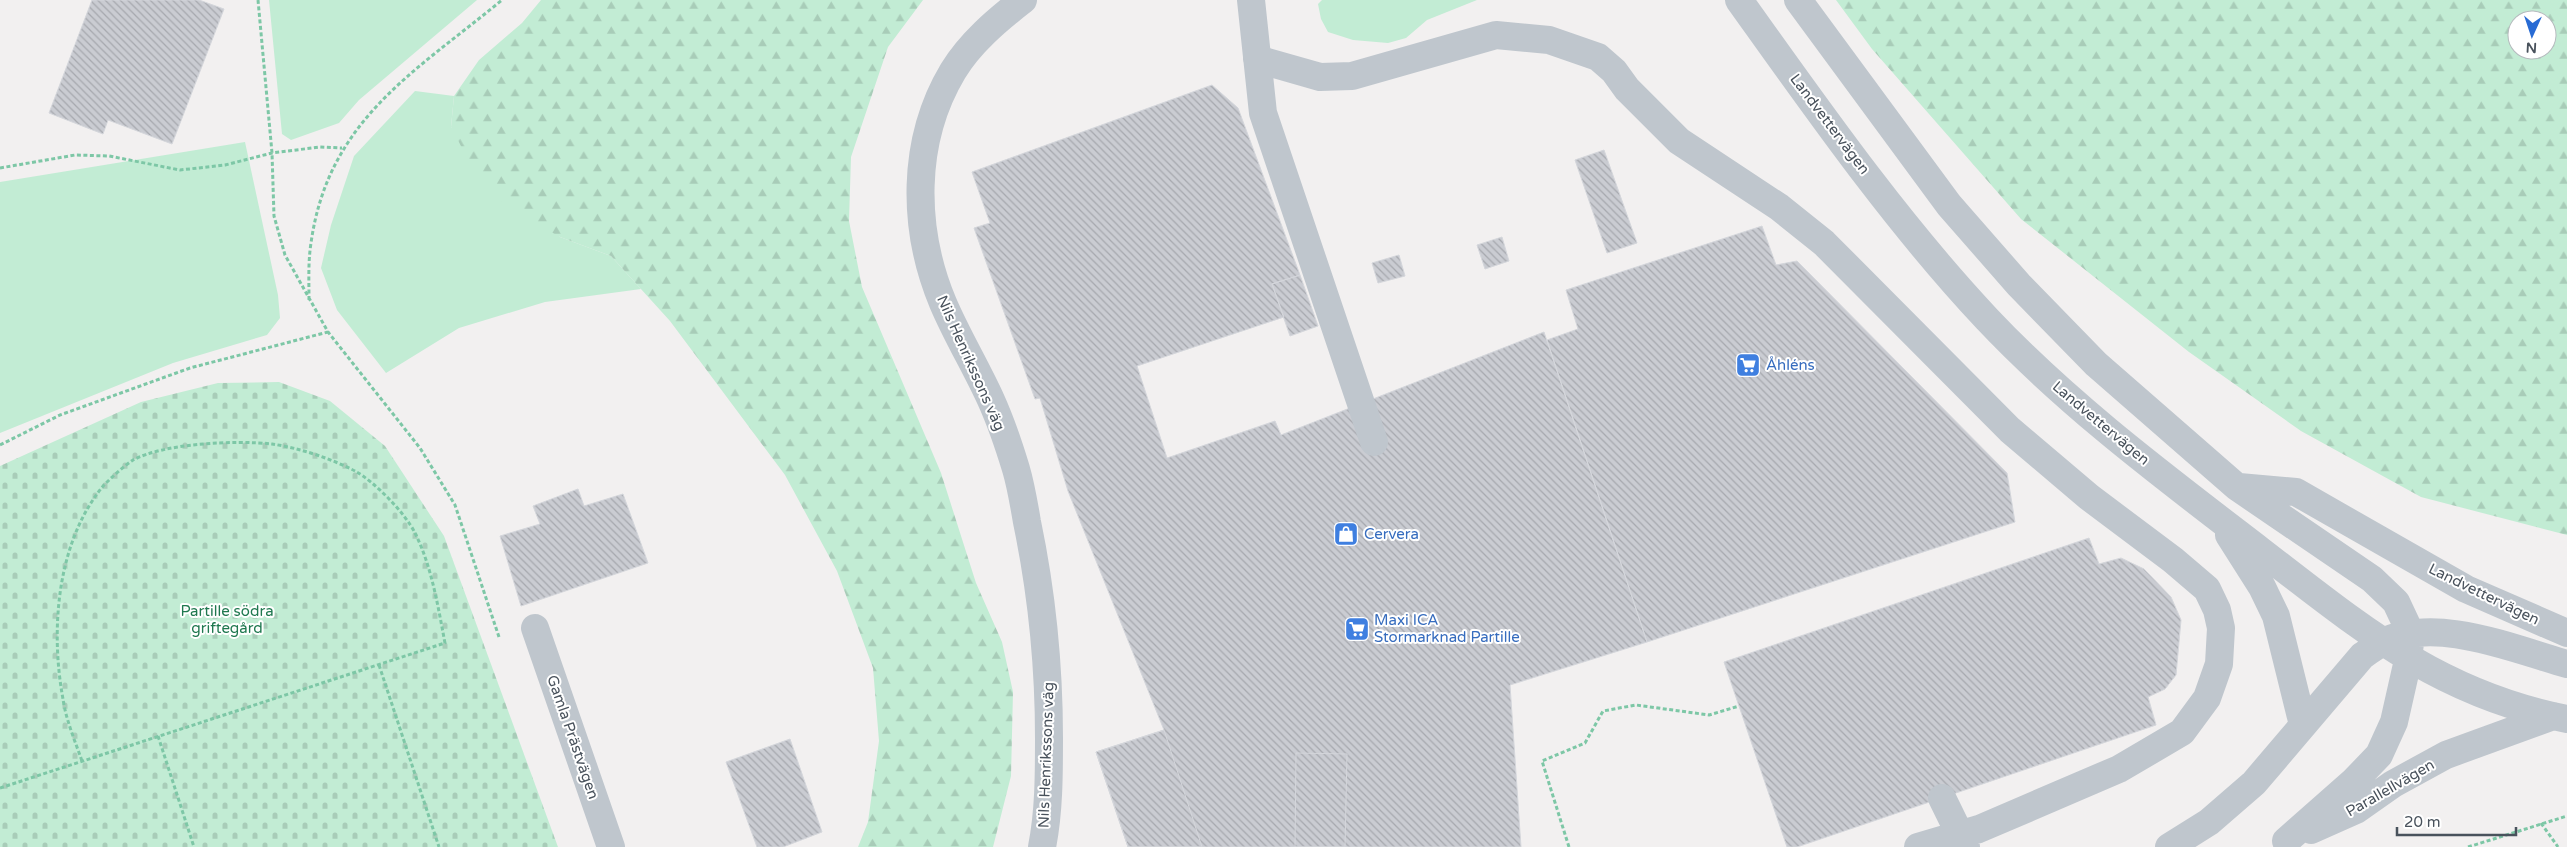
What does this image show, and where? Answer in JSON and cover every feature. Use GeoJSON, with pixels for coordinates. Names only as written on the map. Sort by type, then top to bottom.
{"type":"FeatureCollection","features":[{"type":"Feature","properties":{"kind":"street","name":"Nils Henrikssons väg"},"geometry":{"type":"LineString","coordinates":[[1023,0],[991,25],[953,70],[933,114],[921,164],[920,212],[927,258],[942,303],[992,402],[1016,470],[1034,554],[1045,621],[1049,686],[1049,763],[1042,847]]}},
{"type":"Feature","properties":{"kind":"street"},"geometry":{"type":"LineString","coordinates":[[1251,0],[1263,113],[1374,442]]}},
{"type":"Feature","properties":{"kind":"street","name":"Landvettervägen"},"geometry":{"type":"LineString","coordinates":[[1739,0],[1824,118],[1910,229],[1987,319],[2084,412],[2219,519],[2382,643]]}},
{"type":"Feature","properties":{"kind":"street"},"geometry":{"type":"LineString","coordinates":[[1798,0],[1949,205],[2019,285],[2096,364],[2237,487],[2372,579],[2396,602],[2410,647]]}},
{"type":"Feature","properties":{"kind":"street"},"geometry":{"type":"LineString","coordinates":[[1257,59],[1320,77],[1344,76],[1496,35],[1549,40],[1598,57],[1614,71],[1627,89],[1679,142],[1778,207],[1824,243],[2010,430],[2089,497],[2174,560],[2207,589],[2217,610],[2221,628],[2219,664],[2207,698],[2182,732],[2119,769],[1979,828],[1963,841],[1918,847]]}},
{"type":"Feature","properties":{"kind":"street","name":"Landvettervägen"},"geometry":{"type":"LineString","coordinates":[[2237,487],[2296,492],[2466,589],[2567,634]]}},
{"type":"Feature","properties":{"kind":"street"},"geometry":{"type":"LineString","coordinates":[[2219,519],[2262,588],[2276,616],[2303,726]]}},
{"type":"Feature","properties":{"kind":"street","name":"Gamla Prästvägen"},"geometry":{"type":"LineString","coordinates":[[535,628],[611,847]]}},
{"type":"Feature","properties":{"kind":"street"},"geometry":{"type":"LineString","coordinates":[[2410,647],[2438,633],[2479,638],[2567,664]]}},
{"type":"Feature","properties":{"kind":"street"},"geometry":{"type":"LineString","coordinates":[[2169,847],[2209,822],[2254,783],[2362,656],[2382,643],[2410,647],[2456,685],[2497,701],[2560,718]]}},
{"type":"Feature","properties":{"kind":"street","name":"Parallellvägen"},"geometry":{"type":"LineString","coordinates":[[2280,844],[2354,781],[2379,755],[2394,722],[2410,647]]}},
{"type":"Feature","properties":{"kind":"street","name":"Parallellvägen"},"geometry":{"type":"LineString","coordinates":[[2280,844],[2356,810],[2393,784],[2446,756],[2560,718]]}},
{"type":"Feature","properties":{"kind":"street"},"geometry":{"type":"LineString","coordinates":[[1942,798],[1963,841]]}},
{"type":"Feature","properties":{"kind":"path"},"geometry":{"type":"LineString","coordinates":[[258,0],[272,153],[274,216],[286,255],[328,332],[420,448],[455,505],[500,639]]}},
{"type":"Feature","properties":{"kind":"path"},"geometry":{"type":"LineString","coordinates":[[309,300],[310,244],[320,200],[342,148],[366,116],[419,64],[502,0]]}},
{"type":"Feature","properties":{"kind":"path"},"geometry":{"type":"LineString","coordinates":[[0,168],[75,155],[109,156],[180,170],[225,165],[272,153],[320,147],[342,148]]}},
{"type":"Feature","properties":{"kind":"path"},"geometry":{"type":"LineString","coordinates":[[0,445],[60,415],[190,368],[328,332]]}},
{"type":"Feature","properties":{"kind":"path"},"geometry":{"type":"LineString","coordinates":[[0,788],[445,643],[433,585],[415,532],[387,497],[356,472],[316,455],[271,444],[222,444],[167,448],[132,461],[105,484],[83,514],[69,553],[58,612],[58,665],[63,701],[82,761]]}},
{"type":"Feature","properties":{"kind":"path"},"geometry":{"type":"LineString","coordinates":[[379,665],[439,847]]}},
{"type":"Feature","properties":{"kind":"path"},"geometry":{"type":"LineString","coordinates":[[1569,847],[1542,761],[1585,743],[1603,711],[1636,705],[1709,716],[1739,706]]}},
{"type":"Feature","properties":{"kind":"path"},"geometry":{"type":"LineString","coordinates":[[158,736],[194,847]]}},
{"type":"Feature","properties":{"kind":"path"},"geometry":{"type":"LineString","coordinates":[[2468,847],[2567,816]]}},
{"type":"Feature","properties":{"kind":"path"},"geometry":{"type":"LineString","coordinates":[[2541,823],[2558,847]]}},
{"type":"Feature","properties":{"kind":"green space"},"geometry":{"type":"Polygon","coordinates":[[[269,0],[477,0],[359,100],[339,123],[291,140],[282,134],[269,0]]]}},
{"type":"Feature","properties":{"kind":"green space"},"geometry":{"type":"Polygon","coordinates":[[[541,0],[923,0],[888,47],[851,157],[849,221],[862,287],[941,473],[976,583],[1002,642],[1013,692],[1011,776],[993,847],[858,847],[868,822],[879,741],[873,668],[837,571],[785,475],[670,321],[611,256],[560,237],[507,207],[473,169],[451,127],[454,96],[479,60],[522,23],[541,0]]]}},
{"type":"Feature","properties":{"kind":"green space"},"geometry":{"type":"Polygon","coordinates":[[[1322,0],[1477,0],[1427,20],[1406,38],[1388,43],[1353,40],[1328,32],[1321,19],[1318,4],[1322,0]]]}},
{"type":"Feature","properties":{"kind":"green space"},"geometry":{"type":"Polygon","coordinates":[[[1836,0],[2567,0],[2567,535],[2421,497],[2301,431],[2189,352],[2021,219],[1872,49],[1836,0]]]}},
{"type":"Feature","properties":{"kind":"green space"},"geometry":{"type":"Polygon","coordinates":[[[415,91],[454,96],[451,127],[560,237],[611,256],[641,289],[545,302],[459,328],[386,373],[337,310],[321,268],[331,225],[354,156],[415,91]]]}},
{"type":"Feature","properties":{"kind":"green space"},"geometry":{"type":"Polygon","coordinates":[[[245,142],[278,295],[280,318],[267,335],[173,363],[0,433],[0,182],[245,142]]]}},
{"type":"Feature","properties":{"kind":"green space","name":"Partille södra griftegård"},"geometry":{"type":"Polygon","coordinates":[[[279,382],[330,401],[385,446],[444,536],[558,847],[0,847],[0,466],[141,402],[218,383],[279,382]]]}},
{"type":"Feature","properties":{"kind":"building"},"geometry":{"type":"Polygon","coordinates":[[[92,0],[199,0],[224,9],[172,144],[108,120],[103,134],[49,113],[92,0]]]}},
{"type":"Feature","properties":{"kind":"building"},"geometry":{"type":"Polygon","coordinates":[[[1212,85],[1238,108],[1300,275],[1272,284],[1284,317],[1137,366],[1167,458],[1275,421],[1281,435],[1544,332],[1647,642],[1510,685],[1521,847],[1128,847],[1096,752],[1164,730],[1068,491],[1040,398],[1035,399],[974,228],[990,223],[972,172],[1212,85]]]}},
{"type":"Feature","properties":{"kind":"building"},"geometry":{"type":"Polygon","coordinates":[[[1604,150],[1637,243],[1607,253],[1575,160],[1604,150]]]}},
{"type":"Feature","properties":{"kind":"building"},"geometry":{"type":"Polygon","coordinates":[[[1762,226],[1776,265],[1797,261],[2007,473],[2015,522],[1647,642],[1547,340],[1578,329],[1566,290],[1762,226]]]}},
{"type":"Feature","properties":{"kind":"building"},"geometry":{"type":"Polygon","coordinates":[[[1502,237],[1509,261],[1485,269],[1477,245],[1502,237]]]}},
{"type":"Feature","properties":{"kind":"building"},"geometry":{"type":"Polygon","coordinates":[[[1399,255],[1405,276],[1378,283],[1372,263],[1399,255]]]}},
{"type":"Feature","properties":{"kind":"building"},"geometry":{"type":"Polygon","coordinates":[[[1300,275],[1318,326],[1290,336],[1272,284],[1300,275]]]}},
{"type":"Feature","properties":{"kind":"building"},"geometry":{"type":"Polygon","coordinates":[[[578,489],[584,506],[623,494],[648,563],[521,606],[500,536],[540,524],[533,506],[578,489]]]}},
{"type":"Feature","properties":{"kind":"building"},"geometry":{"type":"Polygon","coordinates":[[[2089,538],[2099,564],[2121,558],[2144,569],[2171,597],[2181,620],[2176,675],[2165,689],[2148,697],[2156,725],[1797,847],[1787,847],[1724,662],[2089,538]]]}},
{"type":"Feature","properties":{"kind":"building"},"geometry":{"type":"Polygon","coordinates":[[[1164,730],[1202,847],[1128,847],[1096,752],[1164,730]]]}},
{"type":"Feature","properties":{"kind":"building"},"geometry":{"type":"Polygon","coordinates":[[[790,739],[822,832],[783,847],[757,847],[726,762],[790,739]]]}},
{"type":"Feature","properties":{"kind":"building"},"geometry":{"type":"Polygon","coordinates":[[[1296,753],[1347,754],[1345,847],[1295,847],[1296,753]]]}},
{"type":"Feature","properties":{"kind":"place","name":"Åhléns"},"geometry":{"type":"Point","coordinates":[1748,365]}},
{"type":"Feature","properties":{"kind":"place","name":"Cervera"},"geometry":{"type":"Point","coordinates":[1346,534]}},
{"type":"Feature","properties":{"kind":"place","name":"Maxi ICA Stormarknad Partille"},"geometry":{"type":"Point","coordinates":[1357,629]}}]}
